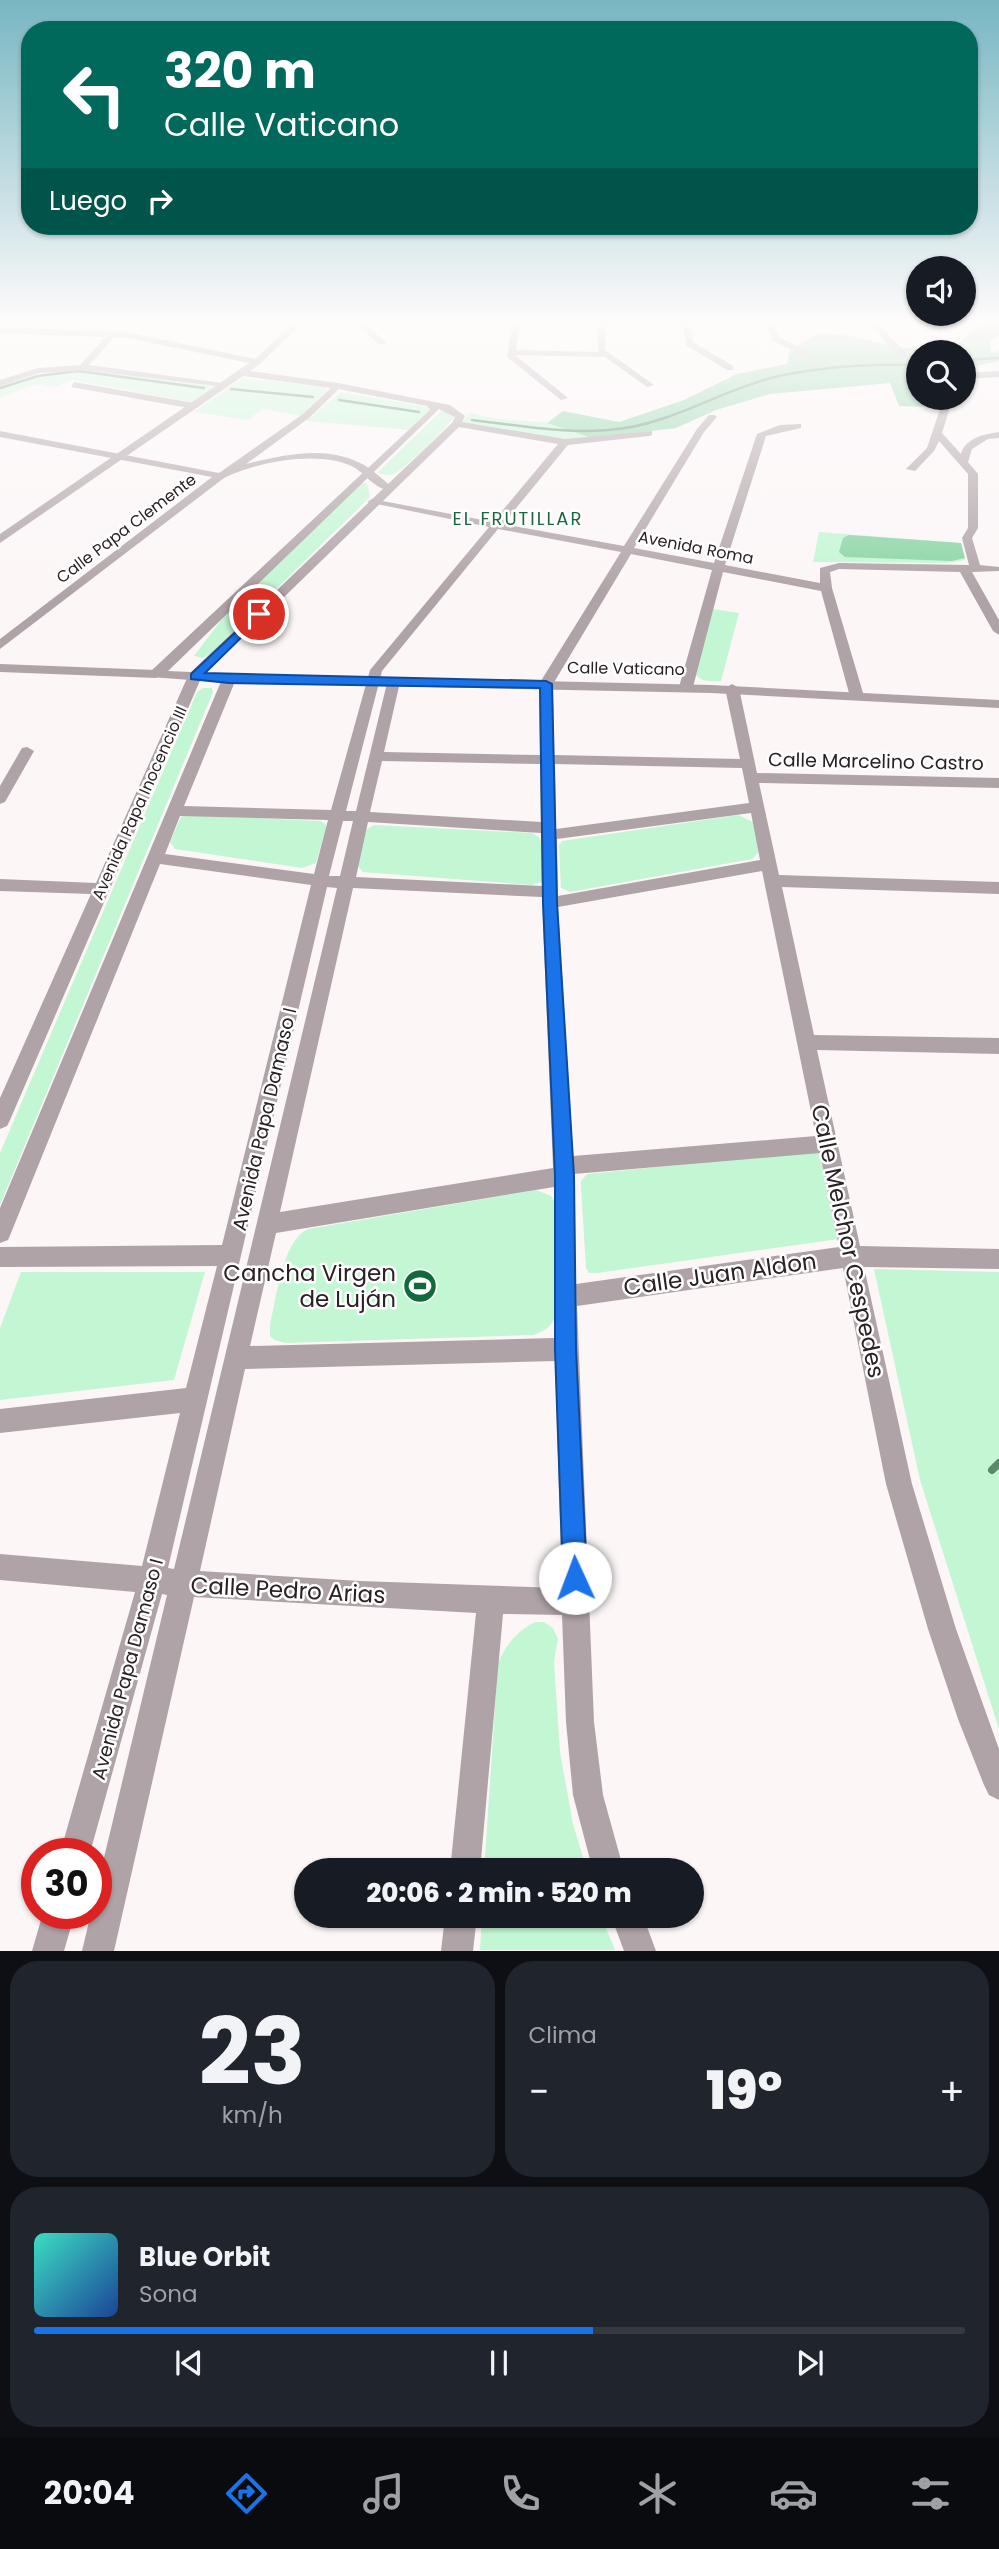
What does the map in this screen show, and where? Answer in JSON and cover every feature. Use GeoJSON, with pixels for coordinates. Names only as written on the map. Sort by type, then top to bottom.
{"type":"FeatureCollection","features":[{"type":"Feature","properties":{"kind":"street"},"geometry":{"type":"LineString","coordinates":[[0,539],[184,413]]}},
{"type":"Feature","properties":{"kind":"street","name":"Calle Papa Clemente"},"geometry":{"type":"LineString","coordinates":[[0,645],[220,476],[309,413]]}},
{"type":"Feature","properties":{"kind":"street"},"geometry":{"type":"LineString","coordinates":[[156,674],[432,413]]}},
{"type":"Feature","properties":{"kind":"street"},"geometry":{"type":"LineString","coordinates":[[459,413],[456,424],[565,442],[649,433]]}},
{"type":"Feature","properties":{"kind":"street"},"geometry":{"type":"LineString","coordinates":[[911,469],[931,449],[944,413]]}},
{"type":"Feature","properties":{"kind":"street"},"geometry":{"type":"LineString","coordinates":[[605,1858],[588,1795],[580,1722],[566,1349],[564,1171],[550,898],[546,684],[700,431],[712,417]]}},
{"type":"Feature","properties":{"kind":"street","name":"Avenida Papa Inocencio III"},"geometry":{"type":"LineString","coordinates":[[0,1120],[6,1090],[101,889],[195,676],[372,502],[456,424]]}},
{"type":"Feature","properties":{"kind":"street"},"geometry":{"type":"LineString","coordinates":[[686,687],[718,568],[743,499],[762,434],[798,426]]}},
{"type":"Feature","properties":{"kind":"street"},"geometry":{"type":"LineString","coordinates":[[937,433],[973,474],[973,528],[967,538],[970,568],[999,631]]}},
{"type":"Feature","properties":{"kind":"street"},"geometry":{"type":"LineString","coordinates":[[0,434],[112,455],[120,459]]}},
{"type":"Feature","properties":{"kind":"street"},"geometry":{"type":"LineString","coordinates":[[964,461],[967,448],[985,437],[999,435]]}},
{"type":"Feature","properties":{"kind":"street"},"geometry":{"type":"LineString","coordinates":[[0,441],[105,460],[120,459],[220,476]]}},
{"type":"Feature","properties":{"kind":"street","name":"Avenida Papa Damaso I"},"geometry":{"type":"LineString","coordinates":[[79,1838],[152,1581],[320,881],[376,670],[565,442]]}},
{"type":"Feature","properties":{"kind":"street"},"geometry":{"type":"LineString","coordinates":[[232,470],[310,457],[346,461],[359,466],[387,488]]}},
{"type":"Feature","properties":{"kind":"street","name":"Avenida Roma"},"geometry":{"type":"LineString","coordinates":[[372,502],[826,588]]}},
{"type":"Feature","properties":{"kind":"street"},"geometry":{"type":"LineString","coordinates":[[856,693],[823,573],[834,566],[998,567]]}},
{"type":"Feature","properties":{"kind":"street","name":"Calle Vaticano"},"geometry":{"type":"LineString","coordinates":[[0,668],[229,679],[732,688],[856,693],[999,704]]}},
{"type":"Feature","properties":{"kind":"street","name":"Avenida Papa Inocencio III"},"geometry":{"type":"LineString","coordinates":[[0,1233],[229,679]]}},
{"type":"Feature","properties":{"kind":"street","name":"Avenida Papa Damaso I"},"geometry":{"type":"LineString","coordinates":[[98,1951],[185,1584],[344,883],[393,682]]}},
{"type":"Feature","properties":{"kind":"street","name":"Calle Melchor Cespedes"},"geometry":{"type":"LineString","coordinates":[[732,688],[899,1484],[942,1629],[972,1719],[999,1785]]}},
{"type":"Feature","properties":{"kind":"street"},"geometry":{"type":"LineString","coordinates":[[0,799],[27,751]]}},
{"type":"Feature","properties":{"kind":"street","name":"Calle Marcelino Castro"},"geometry":{"type":"LineString","coordinates":[[375,756],[548,759],[999,783]]}},
{"type":"Feature","properties":{"kind":"street"},"geometry":{"type":"LineString","coordinates":[[175,811],[361,816],[549,831],[758,807]]}},
{"type":"Feature","properties":{"kind":"street"},"geometry":{"type":"LineString","coordinates":[[155,858],[320,881],[550,898],[772,873],[999,888]]}},
{"type":"Feature","properties":{"kind":"street"},"geometry":{"type":"LineString","coordinates":[[0,885],[101,889]]}},
{"type":"Feature","properties":{"kind":"street"},"geometry":{"type":"LineString","coordinates":[[808,1042],[999,1046]]}},
{"type":"Feature","properties":{"kind":"street"},"geometry":{"type":"LineString","coordinates":[[267,1224],[564,1171],[826,1144]]}},
{"type":"Feature","properties":{"kind":"street"},"geometry":{"type":"LineString","coordinates":[[0,1257],[231,1255]]}},
{"type":"Feature","properties":{"kind":"street","name":"Calle Juan Aldon"},"geometry":{"type":"LineString","coordinates":[[567,1296],[852,1256],[999,1259]]}},
{"type":"Feature","properties":{"kind":"street"},"geometry":{"type":"LineString","coordinates":[[236,1359],[566,1349]]}},
{"type":"Feature","properties":{"kind":"street"},"geometry":{"type":"LineString","coordinates":[[0,1421],[195,1399]]}},
{"type":"Feature","properties":{"kind":"street","name":"Calle Pedro Arias"},"geometry":{"type":"LineString","coordinates":[[0,1567],[185,1584],[491,1601],[576,1602]]}},
{"type":"Feature","properties":{"kind":"street"},"geometry":{"type":"LineString","coordinates":[[466,1858],[491,1601]]}},
{"type":"Feature","properties":{"kind":"street"},"geometry":{"type":"LineString","coordinates":[[457,1951],[460,1928]]}},
{"type":"Feature","properties":{"kind":"street"},"geometry":{"type":"LineString","coordinates":[[631,1928],[640,1951]]}},
{"type":"Feature","properties":{"kind":"street"},"geometry":{"type":"LineString","coordinates":[[48,1951],[54,1929]]}},
{"type":"Feature","properties":{"kind":"green space"},"geometry":{"type":"Polygon","coordinates":[[[201,413],[257,413],[248,420],[201,413]]]}},
{"type":"Feature","properties":{"kind":"green space"},"geometry":{"type":"Polygon","coordinates":[[[316,413],[427,413],[410,430],[306,421],[316,413]]]}},
{"type":"Feature","properties":{"kind":"green space"},"geometry":{"type":"Polygon","coordinates":[[[439,413],[455,415],[427,446],[394,474],[377,473],[439,413]]]}},
{"type":"Feature","properties":{"kind":"green space"},"geometry":{"type":"Polygon","coordinates":[[[470,413],[498,419],[559,423],[622,434],[563,440],[465,424],[463,421],[470,413]]]}},
{"type":"Feature","properties":{"kind":"green space"},"geometry":{"type":"Polygon","coordinates":[[[560,413],[619,422],[645,413],[709,413],[676,428],[592,438],[547,423],[560,413]]]}},
{"type":"Feature","properties":{"kind":"green space"},"geometry":{"type":"Polygon","coordinates":[[[362,483],[367,483],[370,497],[211,653],[203,658],[194,656],[231,607],[362,483]]]}},
{"type":"Feature","properties":{"kind":"green space"},"geometry":{"type":"Polygon","coordinates":[[[819,532],[961,543],[965,560],[947,563],[813,562],[819,532]]]}},
{"type":"Feature","properties":{"kind":"green space"},"geometry":{"type":"Polygon","coordinates":[[[849,535],[961,543],[965,558],[952,561],[845,557],[839,552],[843,538],[849,535]]]}},
{"type":"Feature","properties":{"kind":"green space"},"geometry":{"type":"Polygon","coordinates":[[[713,609],[739,613],[721,681],[703,680],[695,673],[713,609]]]}},
{"type":"Feature","properties":{"kind":"green space"},"geometry":{"type":"Polygon","coordinates":[[[203,688],[212,688],[213,692],[0,1205],[0,1153],[197,692],[203,688]]]}},
{"type":"Feature","properties":{"kind":"green space"},"geometry":{"type":"Polygon","coordinates":[[[187,815],[321,821],[326,825],[326,829],[316,863],[302,868],[175,849],[170,842],[181,817],[187,815]]]}},
{"type":"Feature","properties":{"kind":"green space"},"geometry":{"type":"Polygon","coordinates":[[[738,815],[753,822],[759,852],[752,859],[570,892],[561,888],[559,845],[562,841],[738,815]]]}},
{"type":"Feature","properties":{"kind":"green space"},"geometry":{"type":"Polygon","coordinates":[[[374,825],[532,833],[539,837],[541,842],[542,882],[532,885],[363,872],[357,865],[366,830],[374,825]]]}},
{"type":"Feature","properties":{"kind":"green space"},"geometry":{"type":"Polygon","coordinates":[[[819,1151],[825,1155],[839,1239],[597,1273],[589,1273],[586,1268],[581,1181],[587,1174],[819,1151]]]}},
{"type":"Feature","properties":{"kind":"green space"},"geometry":{"type":"Polygon","coordinates":[[[536,1190],[551,1196],[555,1203],[556,1316],[544,1330],[533,1335],[285,1343],[270,1336],[270,1324],[286,1257],[299,1236],[308,1229],[536,1190]]]}},
{"type":"Feature","properties":{"kind":"green space"},"geometry":{"type":"Polygon","coordinates":[[[874,1269],[999,1272],[999,1729],[920,1480],[874,1269]]]}},
{"type":"Feature","properties":{"kind":"green space"},"geometry":{"type":"Polygon","coordinates":[[[21,1272],[205,1272],[174,1380],[0,1400],[0,1328],[21,1272]]]}},
{"type":"Feature","properties":{"kind":"green space"},"geometry":{"type":"Polygon","coordinates":[[[535,1622],[544,1622],[553,1628],[558,1639],[554,1661],[560,1752],[573,1824],[583,1858],[485,1858],[498,1663],[504,1651],[523,1629],[535,1622]]]}},
{"type":"Feature","properties":{"kind":"green space"},"geometry":{"type":"Polygon","coordinates":[[[481,1928],[606,1928],[615,1950],[480,1950],[481,1928]]]}},
{"type":"Feature","properties":{"kind":"waterway"},"geometry":{"type":"LineString","coordinates":[[472,420],[587,431],[625,428],[678,413]]}},
{"type":"Feature","properties":{"kind":"waterway"},"geometry":{"type":"LineString","coordinates":[[992,1470],[999,1463]]}},
{"type":"Feature","properties":{"kind":"place","name":"Cancha Virgen de Luján"},"geometry":{"type":"Point","coordinates":[420,1286]}},
{"type":"Feature","properties":{"kind":"district","name":"EL FRUTILLAR"},"geometry":{"type":"Point","coordinates":[518,519]}},
{"type":"Feature","properties":{"kind":"route"},"geometry":{"type":"LineString","coordinates":[[259,614],[195,676],[229,679],[546,684],[550,903],[564,1176],[566,1349],[575,1578]]}}]}
